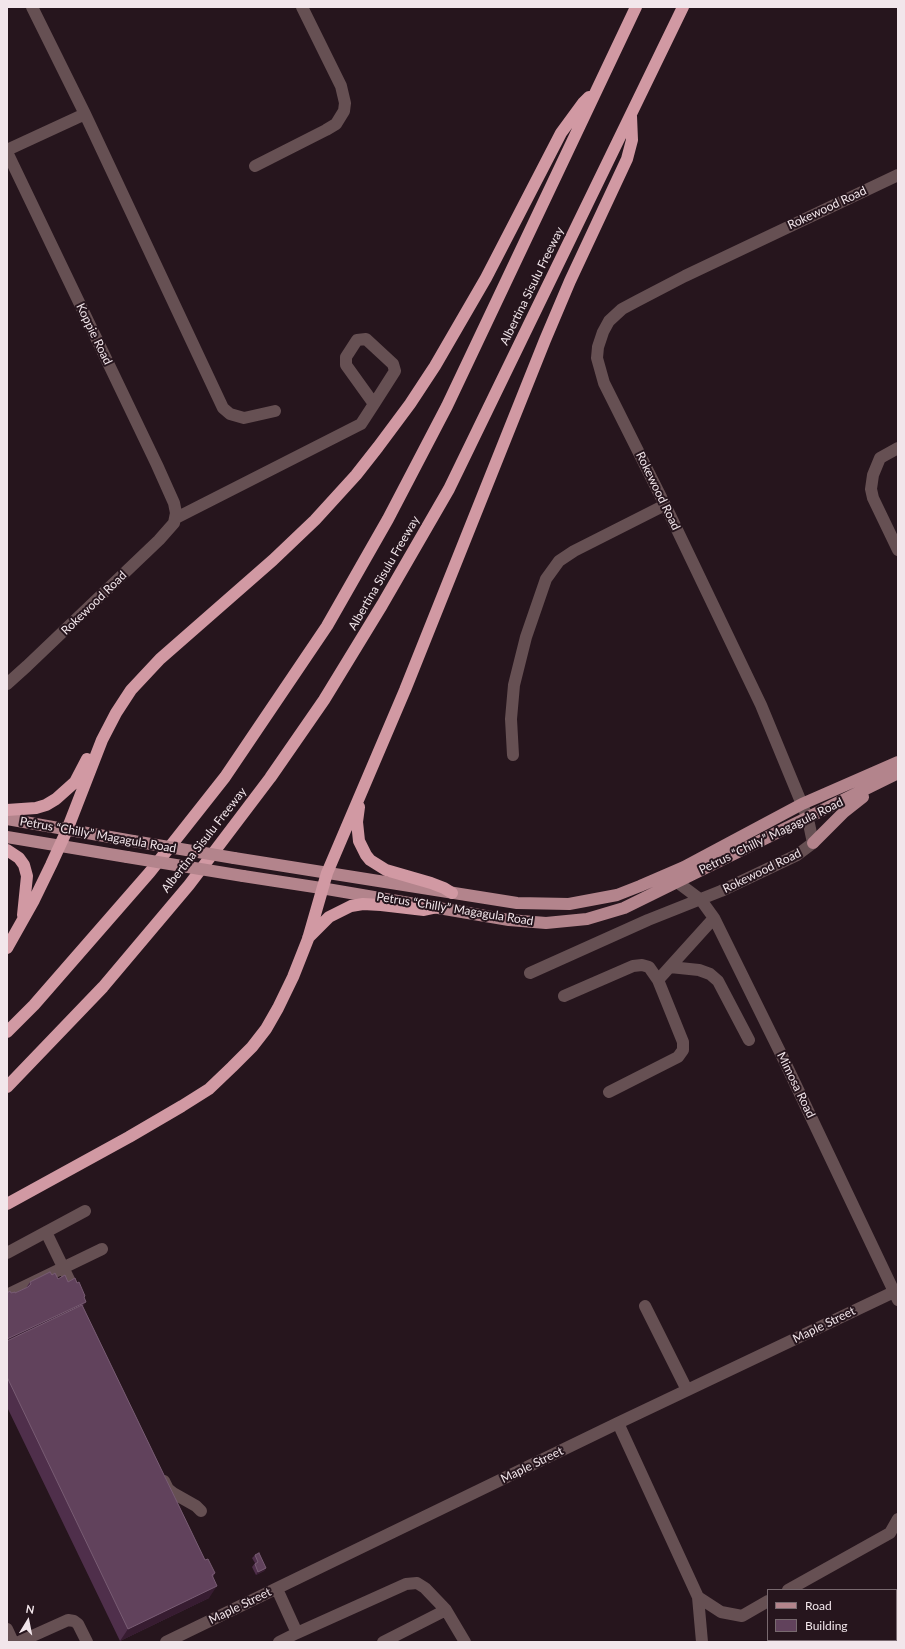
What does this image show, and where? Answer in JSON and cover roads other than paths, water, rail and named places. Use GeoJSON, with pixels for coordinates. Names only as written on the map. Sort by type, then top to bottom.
{"type":"FeatureCollection","features":[{"type":"Feature","properties":{"kind":"highway","name":"Albertina Sisulu Freeway"},"geometry":{"type":"LineString","coordinates":[[7,1032],[34,1005],[155,866],[225,777],[326,626],[388,519],[448,406],[636,7]]}},
{"type":"Feature","properties":{"kind":"highway","name":"Albertina Sisulu Freeway"},"geometry":{"type":"LineString","coordinates":[[7,1087],[103,987],[189,885],[270,778],[324,700],[382,605],[449,489],[683,7]]}},
{"type":"Feature","properties":{"kind":"highway"},"geometry":{"type":"LineString","coordinates":[[7,948],[34,900],[60,846],[102,740],[116,713],[131,690],[160,659],[273,560],[315,520],[356,475],[392,429],[435,366],[460,324],[518,218],[561,132],[582,103],[595,93]]}},
{"type":"Feature","properties":{"kind":"highway"},"geometry":{"type":"LineString","coordinates":[[7,1204],[182,1106],[208,1088],[232,1068],[252,1047],[272,1018],[293,977],[308,939],[321,888],[405,690],[558,307],[627,159],[632,140],[631,116]]}},
{"type":"Feature","properties":{"kind":"highway"},"geometry":{"type":"LineString","coordinates":[[7,810],[26,810],[36,808],[46,805],[56,799],[75,782],[92,751],[102,740]]}},
{"type":"Feature","properties":{"kind":"highway"},"geometry":{"type":"LineString","coordinates":[[361,792],[357,822],[358,836],[362,849],[370,860],[386,870],[431,883],[452,893]]}},
{"type":"Feature","properties":{"kind":"highway"},"geometry":{"type":"LineString","coordinates":[[7,850],[19,858],[24,865],[27,876],[22,922]]}},
{"type":"Feature","properties":{"kind":"highway"},"geometry":{"type":"LineString","coordinates":[[308,939],[330,917],[351,906],[363,904],[424,910],[438,908]]}},
{"type":"Feature","properties":{"kind":"main road","name":"Petrus “Chilly” Magagula Road"},"geometry":{"type":"LineString","coordinates":[[7,819],[234,858],[517,903],[569,904],[617,895],[684,867],[802,804],[897,770]]}},
{"type":"Feature","properties":{"kind":"main road","name":"Petrus “Chilly” Magagula Road"},"geometry":{"type":"LineString","coordinates":[[7,837],[509,920],[531,922],[565,922],[587,919],[624,908],[808,818],[897,770]]}},
{"type":"Feature","properties":{"kind":"main road"},"geometry":{"type":"LineString","coordinates":[[813,843],[854,803],[886,784],[897,770]]}},
{"type":"Feature","properties":{"kind":"street"},"geometry":{"type":"LineString","coordinates":[[32,7],[85,114],[223,408],[230,414],[244,418],[275,411]]}},
{"type":"Feature","properties":{"kind":"street"},"geometry":{"type":"LineString","coordinates":[[255,166],[336,124],[344,110],[345,103],[341,86],[302,7]]}},
{"type":"Feature","properties":{"kind":"street"},"geometry":{"type":"LineString","coordinates":[[7,151],[85,114]]}},
{"type":"Feature","properties":{"kind":"street","name":"Koppie Road"},"geometry":{"type":"LineString","coordinates":[[7,151],[157,465],[174,503],[176,518]]}},
{"type":"Feature","properties":{"kind":"street","name":"Rokewood Road"},"geometry":{"type":"LineString","coordinates":[[530,973],[648,920],[701,900],[797,855],[813,843],[808,818],[761,705],[604,383],[599,370],[597,358],[602,332],[609,321],[627,306],[678,279],[898,175]]}},
{"type":"Feature","properties":{"kind":"street"},"geometry":{"type":"LineString","coordinates":[[176,518],[361,424],[396,371],[393,364],[366,339],[357,340],[346,357],[346,365],[374,404]]}},
{"type":"Feature","properties":{"kind":"street"},"geometry":{"type":"LineString","coordinates":[[898,448],[880,458],[873,475],[871,489],[873,498],[898,550]]}},
{"type":"Feature","properties":{"kind":"street"},"geometry":{"type":"LineString","coordinates":[[513,755],[511,718],[514,685],[526,637],[546,579],[559,561],[574,551],[665,506]]}},
{"type":"Feature","properties":{"kind":"street","name":"Rokewood Road"},"geometry":{"type":"LineString","coordinates":[[7,684],[159,540],[169,530],[176,518]]}},
{"type":"Feature","properties":{"kind":"street","name":"Mimosa Road"},"geometry":{"type":"LineString","coordinates":[[678,882],[701,900],[714,918],[776,1042],[897,1294]]}},
{"type":"Feature","properties":{"kind":"street"},"geometry":{"type":"LineString","coordinates":[[658,980],[714,918]]}},
{"type":"Feature","properties":{"kind":"street"},"geometry":{"type":"LineString","coordinates":[[564,996],[633,966],[642,965],[649,967],[658,980],[683,1042],[683,1050],[678,1057],[609,1092]]}},
{"type":"Feature","properties":{"kind":"street"},"geometry":{"type":"LineString","coordinates":[[670,967],[699,970],[710,974],[718,981],[748,1040]]}},
{"type":"Feature","properties":{"kind":"street"},"geometry":{"type":"LineString","coordinates":[[7,1253],[85,1211]]}},
{"type":"Feature","properties":{"kind":"street"},"geometry":{"type":"LineString","coordinates":[[46,1232],[82,1308]]}},
{"type":"Feature","properties":{"kind":"street"},"geometry":{"type":"LineString","coordinates":[[7,1296],[102,1249]]}},
{"type":"Feature","properties":{"kind":"street","name":"Maple Street"},"geometry":{"type":"LineString","coordinates":[[166,1642],[687,1390],[897,1294]]}},
{"type":"Feature","properties":{"kind":"street"},"geometry":{"type":"LineString","coordinates":[[645,1306],[687,1390]]}},
{"type":"Feature","properties":{"kind":"street"},"geometry":{"type":"LineString","coordinates":[[618,1423],[698,1597],[702,1642]]}},
{"type":"Feature","properties":{"kind":"street"},"geometry":{"type":"LineString","coordinates":[[159,1469],[168,1490],[202,1511]]}},
{"type":"Feature","properties":{"kind":"street"},"geometry":{"type":"LineString","coordinates":[[790,1589],[890,1533],[898,1519]]}},
{"type":"Feature","properties":{"kind":"street"},"geometry":{"type":"LineString","coordinates":[[279,1642],[406,1584],[417,1583],[425,1588],[446,1610],[465,1642]]}},
{"type":"Feature","properties":{"kind":"street"},"geometry":{"type":"LineString","coordinates":[[277,1589],[297,1633]]}},
{"type":"Feature","properties":{"kind":"street"},"geometry":{"type":"LineString","coordinates":[[698,1597],[721,1612],[742,1616],[767,1602]]}},
{"type":"Feature","properties":{"kind":"street"},"geometry":{"type":"LineString","coordinates":[[383,1642],[446,1610]]}},
{"type":"Feature","properties":{"kind":"street"},"geometry":{"type":"LineString","coordinates":[[19,1642],[44,1637],[68,1620],[74,1621],[78,1624],[87,1642]]}},
{"type":"Feature","properties":{"kind":"street"},"geometry":{"type":"LineString","coordinates":[[7,1629],[13,1642]]}}]}
